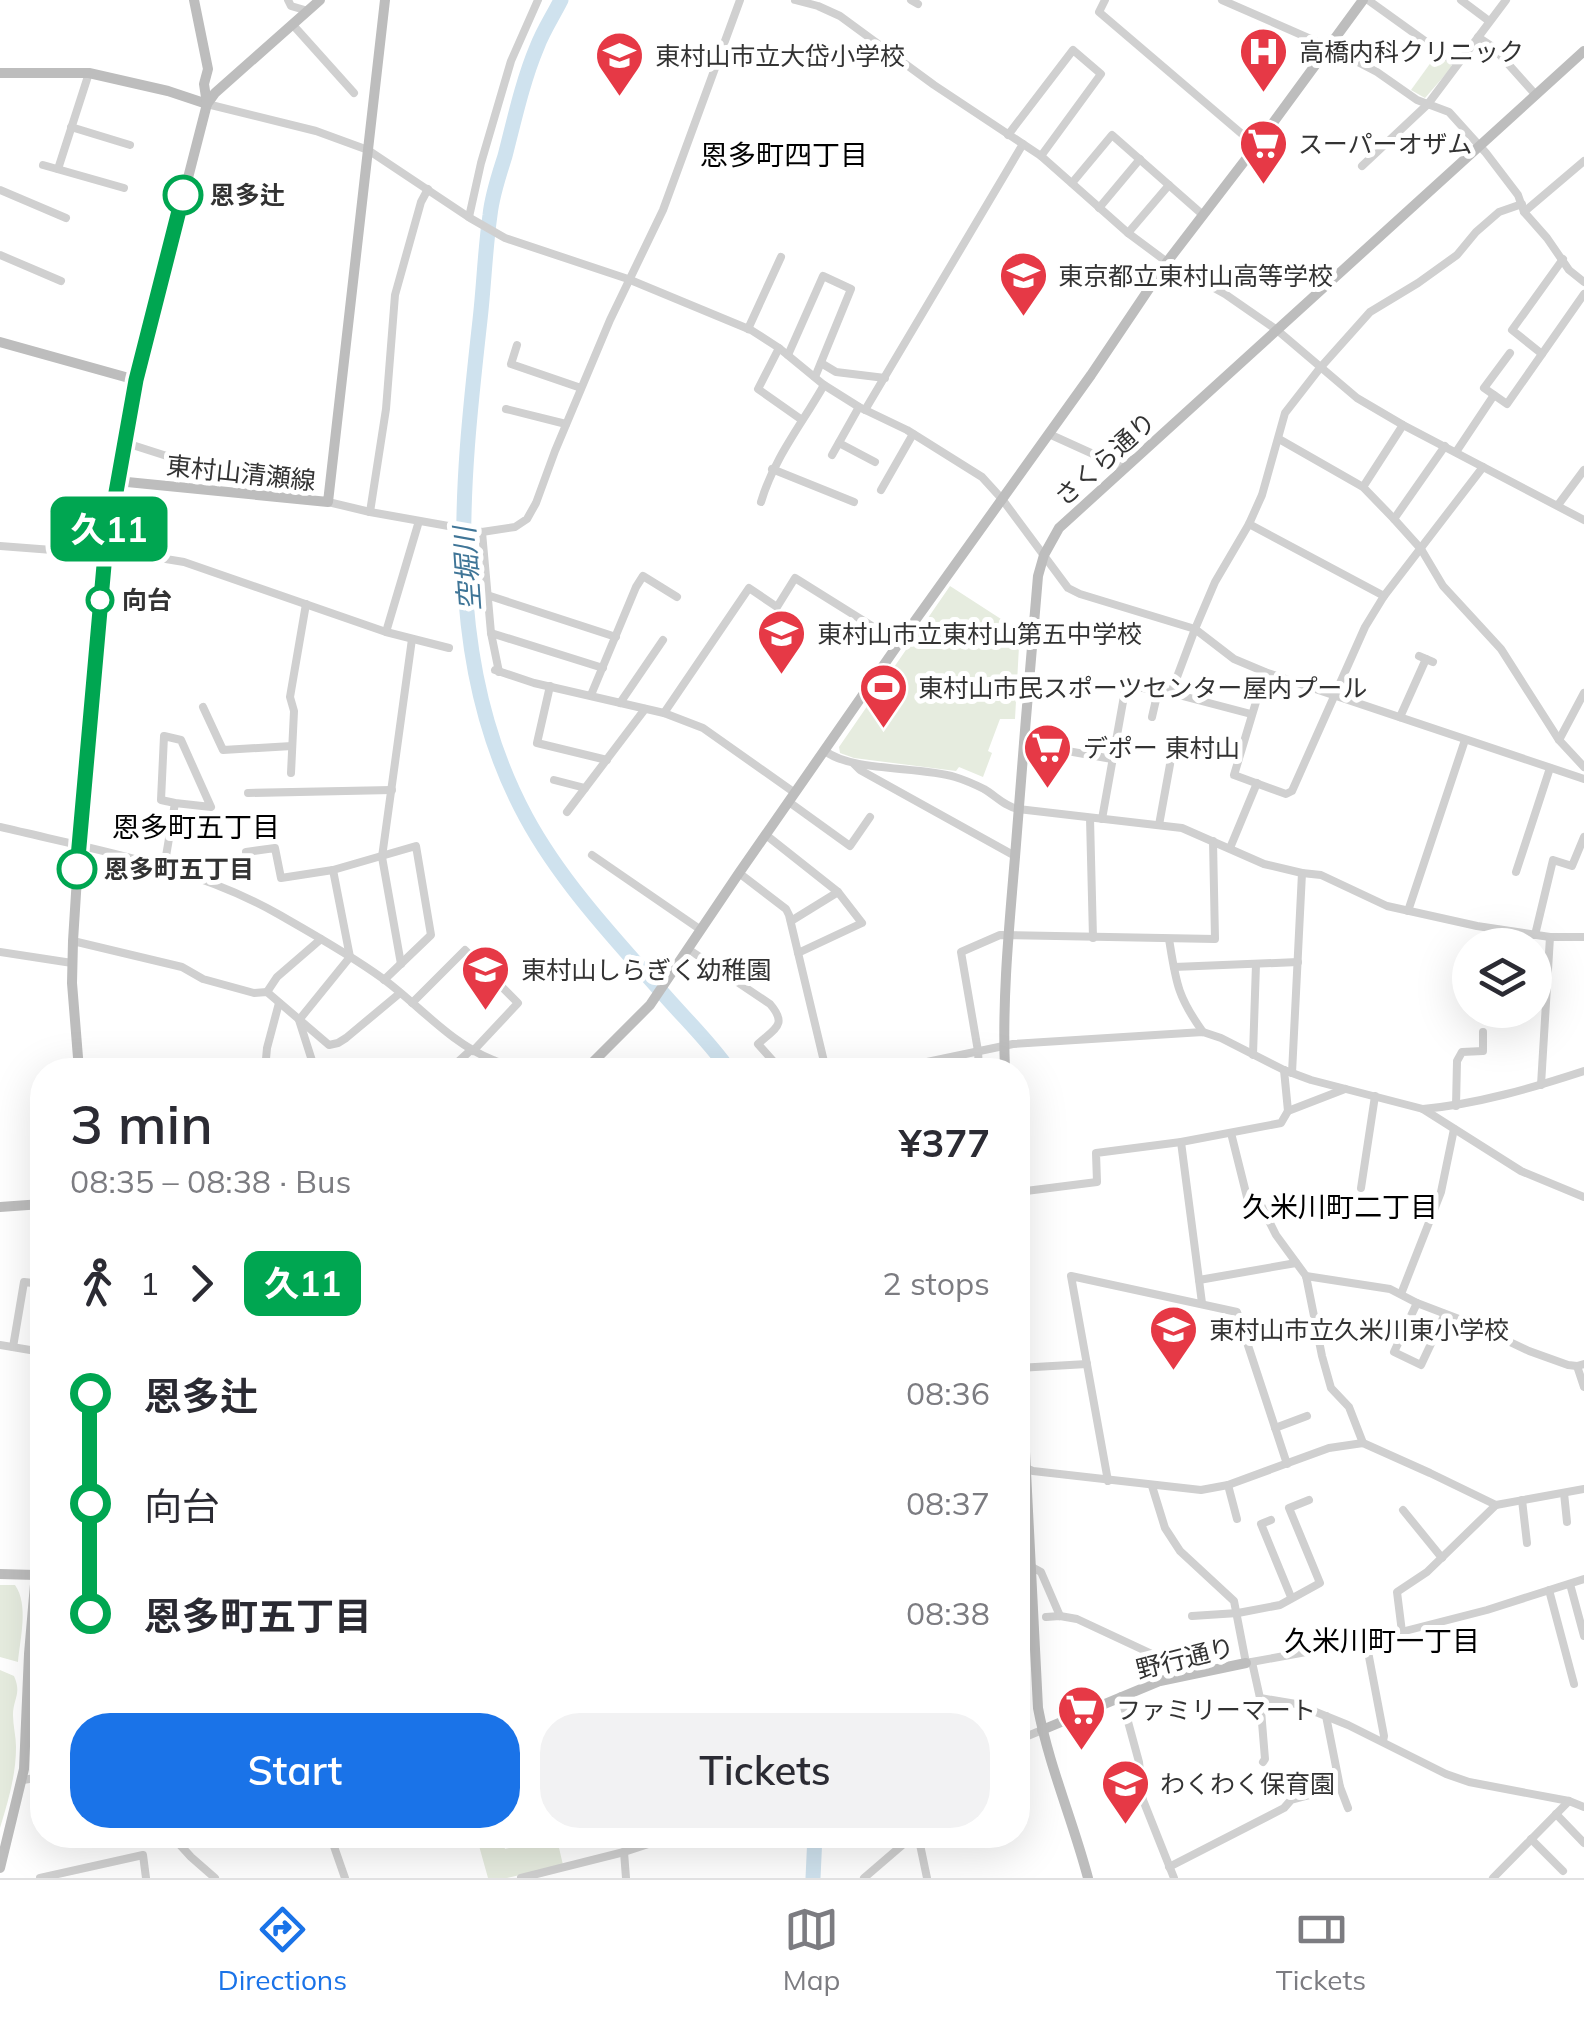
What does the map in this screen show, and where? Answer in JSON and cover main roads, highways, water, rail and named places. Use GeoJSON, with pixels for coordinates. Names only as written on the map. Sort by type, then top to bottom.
{"type":"FeatureCollection","features":[{"type":"Feature","properties":{"kind":"waterway","name":"空堀川"},"geometry":{"type":"LineString","coordinates":[[561,0],[527,73],[491,208],[467,447],[464,574],[470,636],[481,698],[499,758],[526,817],[588,907],[719,1058]]}},
{"type":"Feature","properties":{"kind":"waterway","name":"空堀川"},"geometry":{"type":"LineString","coordinates":[[813,1878],[814,1848]]}},
{"type":"Feature","properties":{"kind":"place","name":"高橋内科クリニック"},"geometry":{"type":"Point","coordinates":[1264,94]}},
{"type":"Feature","properties":{"kind":"place","name":"東村山市立大岱小学校"},"geometry":{"type":"Point","coordinates":[620,98]}},
{"type":"Feature","properties":{"kind":"place","name":"スーパーオザム"},"geometry":{"type":"Point","coordinates":[1263,186]}},
{"type":"Feature","properties":{"kind":"place","name":"恩多辻"},"geometry":{"type":"Point","coordinates":[183,195]}},
{"type":"Feature","properties":{"kind":"place","name":"東京都立東村山高等学校"},"geometry":{"type":"Point","coordinates":[1023,318]}},
{"type":"Feature","properties":{"kind":"place","name":"向台"},"geometry":{"type":"Point","coordinates":[100,600]}},
{"type":"Feature","properties":{"kind":"place","name":"東村山市立東村山第五中学校"},"geometry":{"type":"Point","coordinates":[782,676]}},
{"type":"Feature","properties":{"kind":"place","name":"東村山市民スポーツセンター屋内プール"},"geometry":{"type":"Point","coordinates":[883,730]}},
{"type":"Feature","properties":{"kind":"place","name":"デポー 東村山"},"geometry":{"type":"Point","coordinates":[1048,790]}},
{"type":"Feature","properties":{"kind":"place","name":"恩多町五丁目"},"geometry":{"type":"Point","coordinates":[77,869]}},
{"type":"Feature","properties":{"kind":"place","name":"東村山しらぎく幼稚園"},"geometry":{"type":"Point","coordinates":[486,1012]}},
{"type":"Feature","properties":{"kind":"place","name":"東村山市立久米川東小学校"},"geometry":{"type":"Point","coordinates":[1174,1372]}},
{"type":"Feature","properties":{"kind":"place","name":"ファミリーマート"},"geometry":{"type":"Point","coordinates":[1081,1752]}},
{"type":"Feature","properties":{"kind":"place","name":"わくわく保育園"},"geometry":{"type":"Point","coordinates":[1125,1826]}},
{"type":"Feature","properties":{"kind":"district","name":"恩多町四丁目"},"geometry":{"type":"Point","coordinates":[784,155]}},
{"type":"Feature","properties":{"kind":"district","name":"恩多町五丁目"},"geometry":{"type":"Point","coordinates":[196,827]}},
{"type":"Feature","properties":{"kind":"district","name":"久米川町二丁目"},"geometry":{"type":"Point","coordinates":[1340,1207]}},
{"type":"Feature","properties":{"kind":"district","name":"久米川町一丁目"},"geometry":{"type":"Point","coordinates":[1382,1641]}}]}
